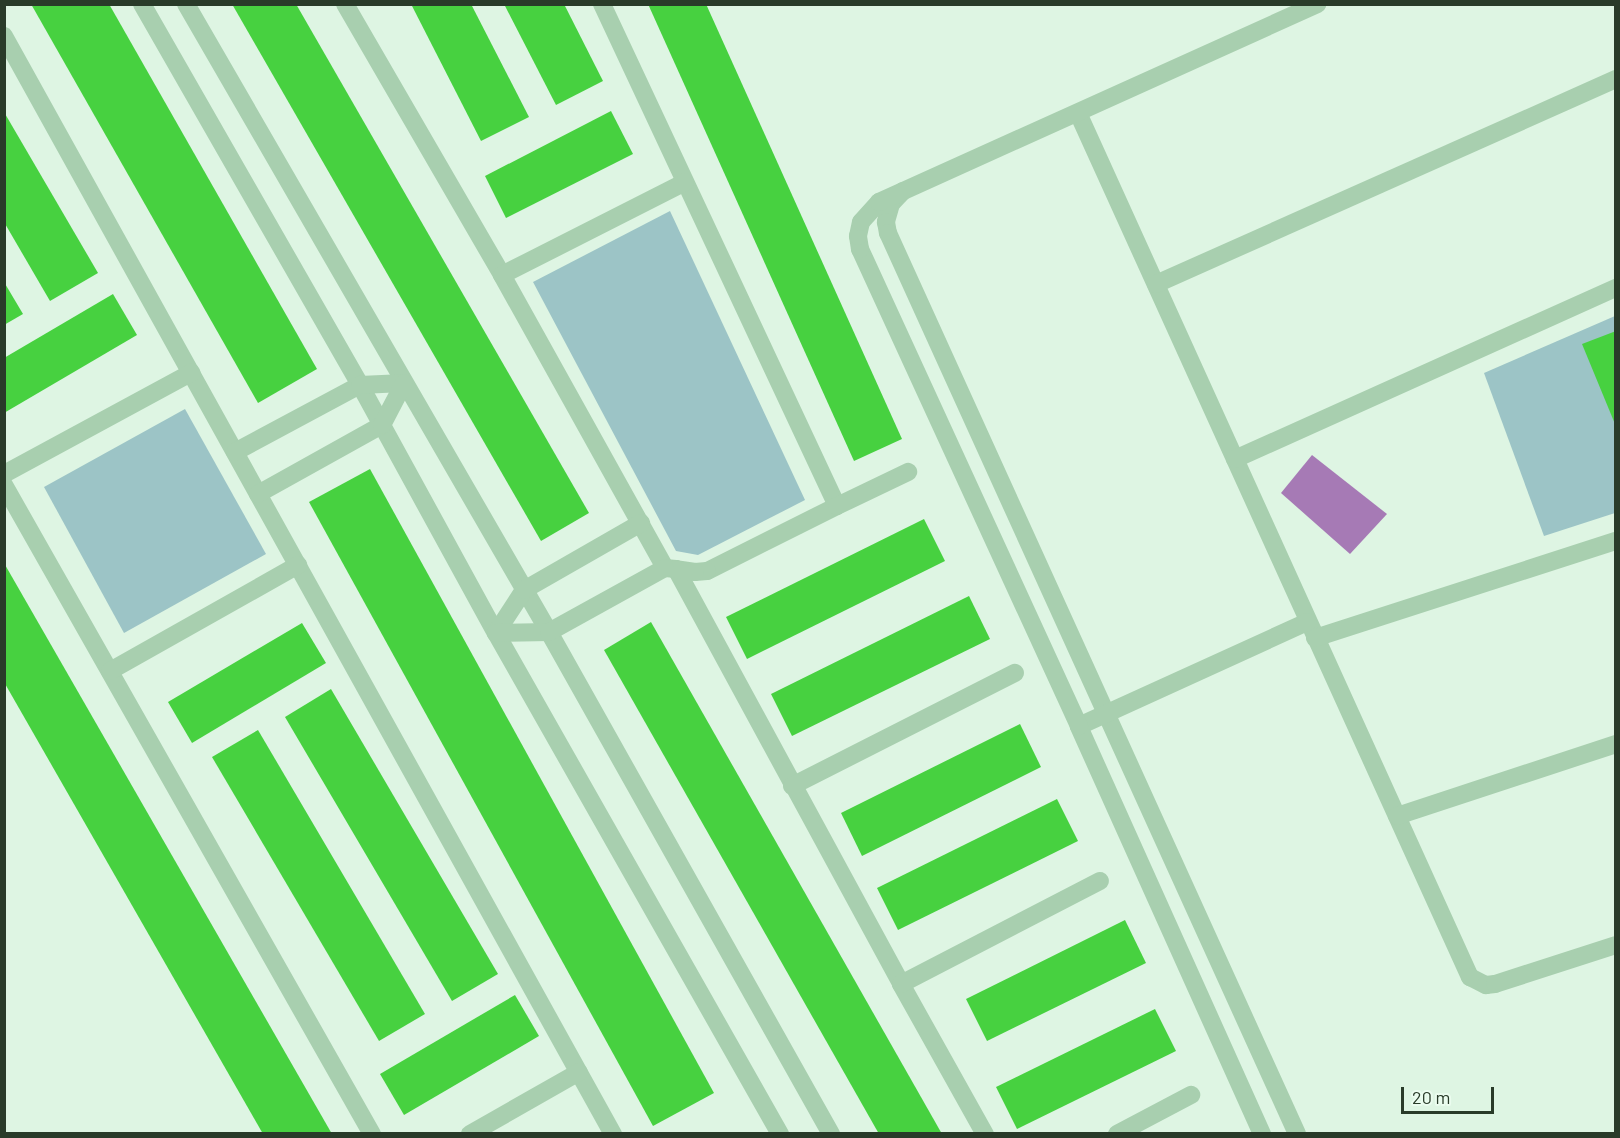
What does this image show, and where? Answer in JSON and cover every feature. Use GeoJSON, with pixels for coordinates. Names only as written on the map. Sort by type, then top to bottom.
{"type":"FeatureCollection","features":[{"type":"Feature","properties":{"kind":"street"},"geometry":{"type":"LineString","coordinates":[[142,4],[360,385],[496,633],[780,1134]]}},
{"type":"Feature","properties":{"kind":"street"},"geometry":{"type":"LineString","coordinates":[[186,4],[549,632],[831,1134]]}},
{"type":"Feature","properties":{"kind":"street"},"geometry":{"type":"LineString","coordinates":[[345,4],[502,275],[641,522],[671,569],[985,1134]]}},
{"type":"Feature","properties":{"kind":"street"},"geometry":{"type":"LineString","coordinates":[[602,4],[837,506]]}},
{"type":"Feature","properties":{"kind":"street"},"geometry":{"type":"LineString","coordinates":[[1262,1134],[1079,726],[860,249],[858,236],[861,222],[879,202],[1317,4]]}},
{"type":"Feature","properties":{"kind":"street"},"geometry":{"type":"LineString","coordinates":[[4,36],[613,1134]]}},
{"type":"Feature","properties":{"kind":"street"},"geometry":{"type":"LineString","coordinates":[[1156,284],[1616,79]]}},
{"type":"Feature","properties":{"kind":"street"},"geometry":{"type":"LineString","coordinates":[[1078,113],[1464,968],[1476,981],[1495,984],[1616,945]]}},
{"type":"Feature","properties":{"kind":"street"},"geometry":{"type":"LineString","coordinates":[[502,275],[684,182]]}},
{"type":"Feature","properties":{"kind":"street"},"geometry":{"type":"LineString","coordinates":[[903,191],[891,204],[886,222],[888,233],[1297,1134]]}},
{"type":"Feature","properties":{"kind":"street"},"geometry":{"type":"LineString","coordinates":[[1234,459],[1616,288]]}},
{"type":"Feature","properties":{"kind":"street"},"geometry":{"type":"LineString","coordinates":[[4,474],[191,373]]}},
{"type":"Feature","properties":{"kind":"street"},"geometry":{"type":"LineString","coordinates":[[236,452],[360,385],[404,383]]}},
{"type":"Feature","properties":{"kind":"street"},"geometry":{"type":"LineString","coordinates":[[258,494],[382,425],[404,383]]}},
{"type":"Feature","properties":{"kind":"street"},"geometry":{"type":"LineString","coordinates":[[496,633],[549,632],[671,569],[706,571],[908,472]]}},
{"type":"Feature","properties":{"kind":"street"},"geometry":{"type":"LineString","coordinates":[[4,485],[372,1134]]}},
{"type":"Feature","properties":{"kind":"street"},"geometry":{"type":"LineString","coordinates":[[496,633],[524,590],[641,522]]}},
{"type":"Feature","properties":{"kind":"street"},"geometry":{"type":"LineString","coordinates":[[1079,726],[1311,630],[1616,541]]}},
{"type":"Feature","properties":{"kind":"street"},"geometry":{"type":"LineString","coordinates":[[110,671],[298,564]]}},
{"type":"Feature","properties":{"kind":"street"},"geometry":{"type":"LineString","coordinates":[[792,786],[1016,673]]}},
{"type":"Feature","properties":{"kind":"street"},"geometry":{"type":"LineString","coordinates":[[1397,816],[1616,744]]}},
{"type":"Feature","properties":{"kind":"street"},"geometry":{"type":"LineString","coordinates":[[901,984],[1100,881]]}},
{"type":"Feature","properties":{"kind":"street"},"geometry":{"type":"LineString","coordinates":[[470,1134],[579,1072]]}},
{"type":"Feature","properties":{"kind":"street"},"geometry":{"type":"LineString","coordinates":[[1117,1134],[1191,1095]]}},
{"type":"Feature","properties":{"kind":"shaded area"},"geometry":{"type":"Polygon","coordinates":[[[670,211],[805,500],[698,555],[676,551],[533,282],[670,211]]]}},
{"type":"Feature","properties":{"kind":"shaded area"},"geometry":{"type":"Polygon","coordinates":[[[1615,316],[1615,513],[1544,536],[1484,373],[1615,316]]]}},
{"type":"Feature","properties":{"kind":"shaded area"},"geometry":{"type":"Polygon","coordinates":[[[185,409],[266,554],[124,633],[44,487],[185,409]]]}},
{"type":"Feature","properties":{"kind":"shaded area"},"geometry":{"type":"Polygon","coordinates":[[[1312,455],[1387,514],[1350,554],[1281,493],[1312,455]]]}},
{"type":"Feature","properties":{"kind":"building"},"geometry":{"type":"Polygon","coordinates":[[[31,4],[109,4],[317,369],[258,403],[31,4]]]}},
{"type":"Feature","properties":{"kind":"building"},"geometry":{"type":"Polygon","coordinates":[[[232,4],[296,4],[589,513],[541,541],[232,4]]]}},
{"type":"Feature","properties":{"kind":"building"},"geometry":{"type":"Polygon","coordinates":[[[411,4],[471,4],[529,117],[481,141],[411,4]]]}},
{"type":"Feature","properties":{"kind":"building"},"geometry":{"type":"Polygon","coordinates":[[[504,4],[564,4],[603,81],[556,105],[504,4]]]}},
{"type":"Feature","properties":{"kind":"building"},"geometry":{"type":"Polygon","coordinates":[[[648,4],[706,4],[902,439],[854,461],[648,4]]]}},
{"type":"Feature","properties":{"kind":"building"},"geometry":{"type":"Polygon","coordinates":[[[611,111],[633,154],[506,218],[485,176],[611,111]]]}},
{"type":"Feature","properties":{"kind":"building"},"geometry":{"type":"Polygon","coordinates":[[[4,112],[98,273],[50,301],[4,222],[4,112]]]}},
{"type":"Feature","properties":{"kind":"building"},"geometry":{"type":"Polygon","coordinates":[[[4,282],[23,314],[4,325],[4,282]]]}},
{"type":"Feature","properties":{"kind":"building"},"geometry":{"type":"Polygon","coordinates":[[[113,294],[137,335],[4,413],[4,358],[113,294]]]}},
{"type":"Feature","properties":{"kind":"building"},"geometry":{"type":"Polygon","coordinates":[[[1616,331],[1616,424],[1615,424],[1582,344],[1616,331]]]}},
{"type":"Feature","properties":{"kind":"building"},"geometry":{"type":"Polygon","coordinates":[[[370,469],[714,1093],[653,1126],[309,502],[370,469]]]}},
{"type":"Feature","properties":{"kind":"building"},"geometry":{"type":"Polygon","coordinates":[[[924,519],[945,561],[747,659],[726,617],[924,519]]]}},
{"type":"Feature","properties":{"kind":"building"},"geometry":{"type":"Polygon","coordinates":[[[4,563],[332,1134],[263,1134],[4,682],[4,563]]]}},
{"type":"Feature","properties":{"kind":"building"},"geometry":{"type":"Polygon","coordinates":[[[969,596],[990,639],[792,736],[771,694],[969,596]]]}},
{"type":"Feature","properties":{"kind":"building"},"geometry":{"type":"Polygon","coordinates":[[[651,622],[942,1134],[879,1134],[604,650],[651,622]]]}},
{"type":"Feature","properties":{"kind":"building"},"geometry":{"type":"Polygon","coordinates":[[[302,623],[326,663],[192,743],[168,702],[302,623]]]}},
{"type":"Feature","properties":{"kind":"building"},"geometry":{"type":"Polygon","coordinates":[[[331,689],[498,974],[452,1001],[285,717],[331,689]]]}},
{"type":"Feature","properties":{"kind":"building"},"geometry":{"type":"Polygon","coordinates":[[[1020,724],[1041,767],[862,856],[841,813],[1020,724]]]}},
{"type":"Feature","properties":{"kind":"building"},"geometry":{"type":"Polygon","coordinates":[[[258,730],[425,1014],[379,1041],[212,757],[258,730]]]}},
{"type":"Feature","properties":{"kind":"building"},"geometry":{"type":"Polygon","coordinates":[[[1057,799],[1078,841],[898,930],[877,888],[1057,799]]]}},
{"type":"Feature","properties":{"kind":"building"},"geometry":{"type":"Polygon","coordinates":[[[1125,920],[1146,963],[987,1041],[966,999],[1125,920]]]}},
{"type":"Feature","properties":{"kind":"building"},"geometry":{"type":"Polygon","coordinates":[[[515,995],[539,1036],[404,1115],[380,1074],[515,995]]]}},
{"type":"Feature","properties":{"kind":"building"},"geometry":{"type":"Polygon","coordinates":[[[1155,1009],[1176,1051],[1017,1129],[996,1087],[1155,1009]]]}}]}
